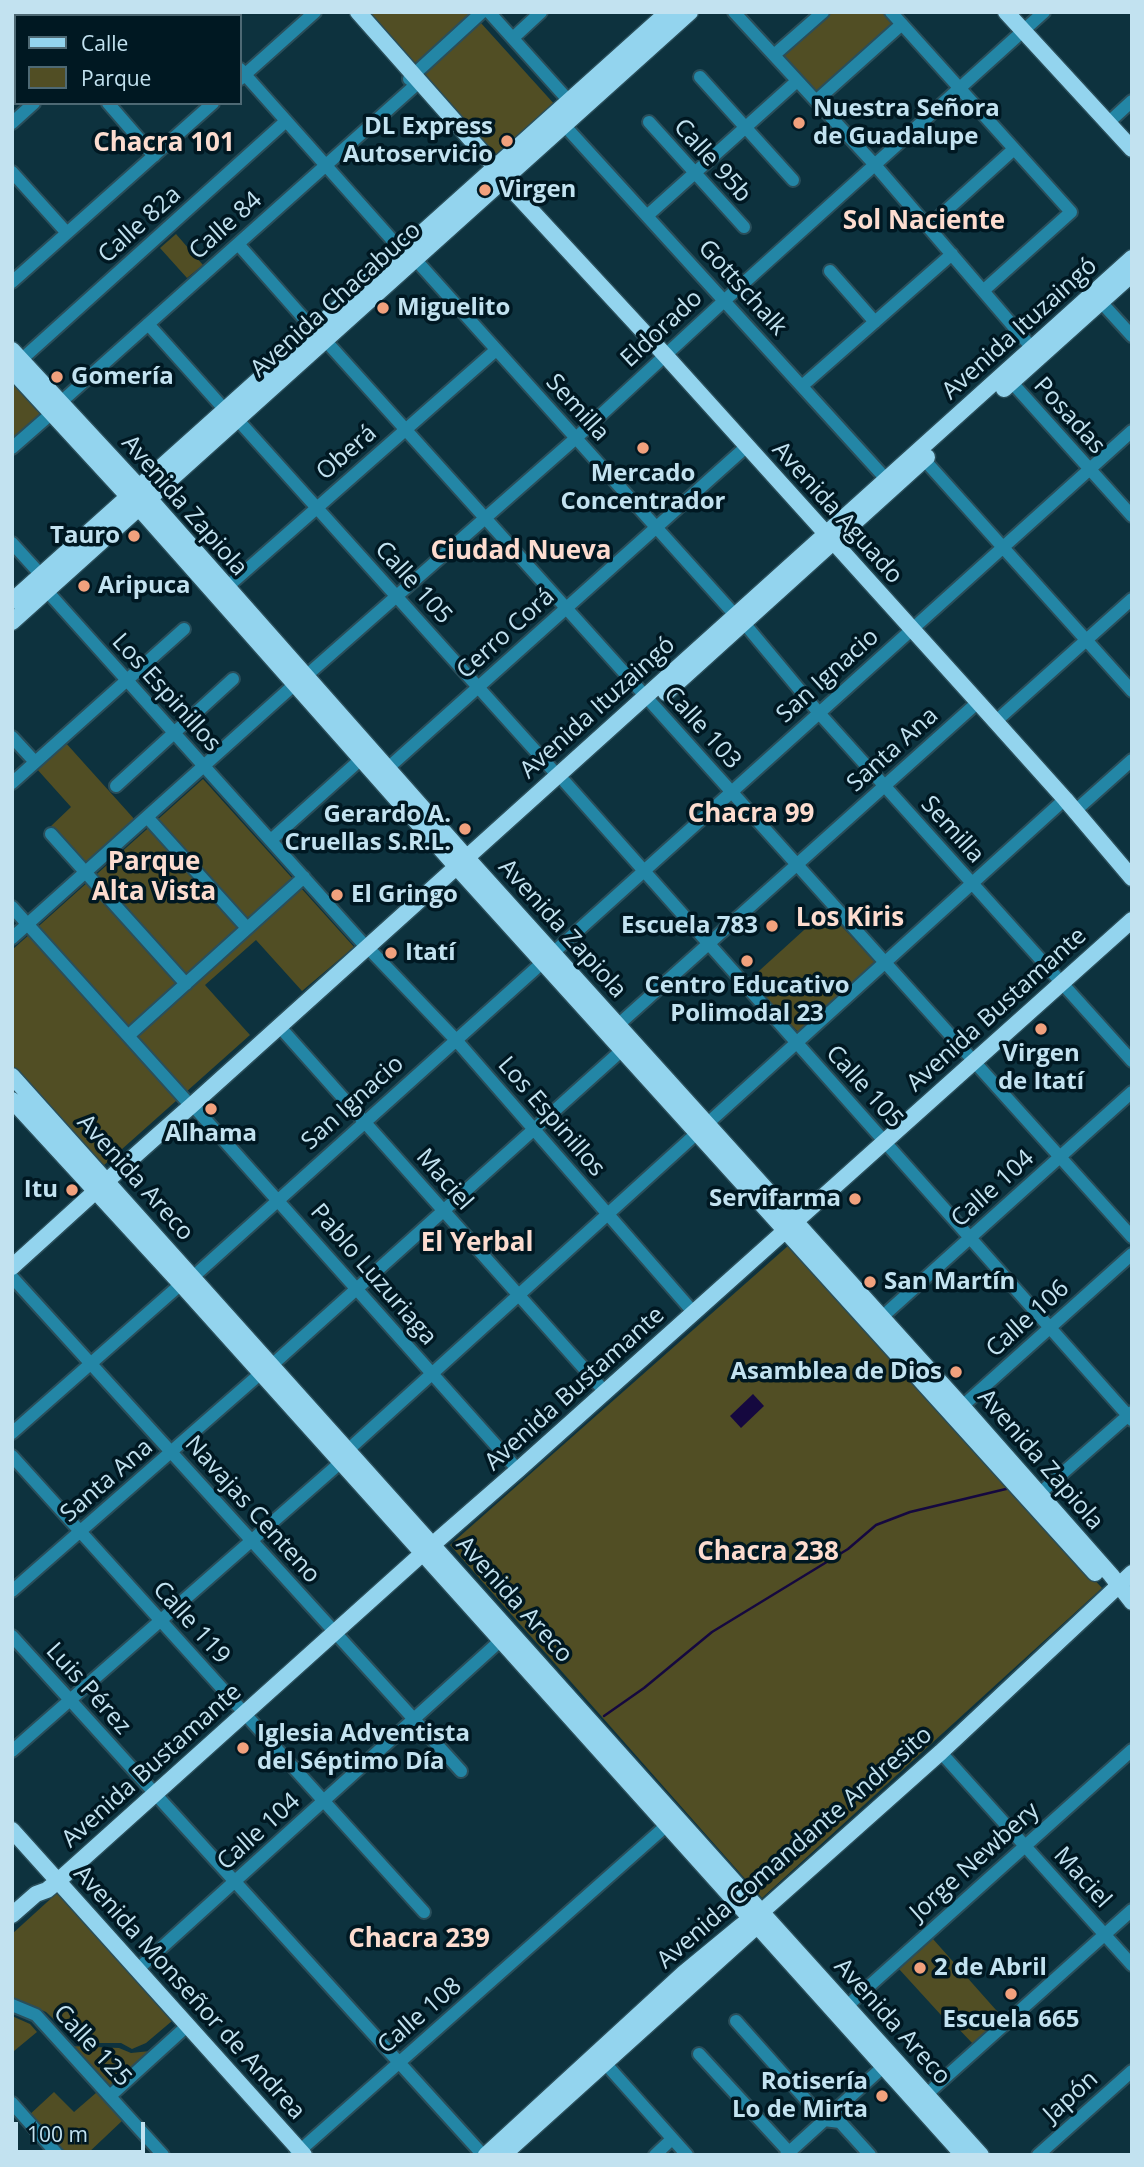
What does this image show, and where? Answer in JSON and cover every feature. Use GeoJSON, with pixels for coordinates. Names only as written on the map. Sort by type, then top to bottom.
{"type":"FeatureCollection","features":[{"type":"Feature","properties":{"kind":"main road","name":"Avenida Aguado"},"geometry":{"type":"LineString","coordinates":[[348,12],[414,80]]}},
{"type":"Feature","properties":{"kind":"main road","name":"Avenida Aguado"},"geometry":{"type":"LineString","coordinates":[[358,12],[497,174],[665,355],[978,702],[1132,878]]}},
{"type":"Feature","properties":{"kind":"main road","name":"Avenida Chacabuco"},"geometry":{"type":"LineString","coordinates":[[12,622],[44,583],[409,255],[497,174],[569,101],[668,12]]}},
{"type":"Feature","properties":{"kind":"main road","name":"Avenida Chacabuco"},"geometry":{"type":"LineString","coordinates":[[497,174],[565,125],[690,12]]}},
{"type":"Feature","properties":{"kind":"main road"},"geometry":{"type":"LineString","coordinates":[[1006,12],[1132,149]]}},
{"type":"Feature","properties":{"kind":"main road","name":"Avenida Ituzaingó"},"geometry":{"type":"LineString","coordinates":[[1036,353],[1132,258]]}},
{"type":"Feature","properties":{"kind":"main road","name":"Avenida Ituzaingó"},"geometry":{"type":"LineString","coordinates":[[12,1267],[194,1108],[1007,378],[1132,274]]}},
{"type":"Feature","properties":{"kind":"main road","name":"Avenida Zapiola"},"geometry":{"type":"LineString","coordinates":[[15,360],[301,680],[388,768],[464,865]]}},
{"type":"Feature","properties":{"kind":"main road","name":"Avenida Ituzaingó"},"geometry":{"type":"LineString","coordinates":[[829,538],[886,480],[921,456]]}},
{"type":"Feature","properties":{"kind":"main road","name":"Avenida Zapiola"},"geometry":{"type":"LineString","coordinates":[[139,498],[226,588],[361,759],[464,865],[548,957],[618,1025],[702,1128],[1123,1593],[1132,1615]]}},
{"type":"Feature","properties":{"kind":"main road","name":"Avenida Chacabuco"},"geometry":{"type":"LineString","coordinates":[[12,601],[44,583]]}},
{"type":"Feature","properties":{"kind":"main road","name":"Avenida Bustamante"},"geometry":{"type":"LineString","coordinates":[[12,1928],[42,1901],[53,1885],[244,1713],[1132,920]]}},
{"type":"Feature","properties":{"kind":"main road","name":"Avenida Zapiola"},"geometry":{"type":"LineString","coordinates":[[548,957],[622,1050],[702,1128]]}},
{"type":"Feature","properties":{"kind":"main road","name":"Avenida Areco"},"geometry":{"type":"LineString","coordinates":[[12,1076],[104,1186],[759,1919],[963,2155]]}},
{"type":"Feature","properties":{"kind":"main road","name":"Avenida Areco"},"geometry":{"type":"LineString","coordinates":[[12,1100],[104,1186]]}},
{"type":"Feature","properties":{"kind":"main road","name":"Avenida Zapiola"},"geometry":{"type":"LineString","coordinates":[[790,1226],[882,1317],[958,1411]]}},
{"type":"Feature","properties":{"kind":"main road","name":"Avenida Areco"},"geometry":{"type":"LineString","coordinates":[[428,1548],[501,1640],[667,1825],[847,2006],[981,2155]]}},
{"type":"Feature","properties":{"kind":"main road","name":"Avenida Comandante Andresito"},"geometry":{"type":"LineString","coordinates":[[484,2155],[635,2017],[741,1926],[773,1913],[1123,1593],[1132,1573]]}},
{"type":"Feature","properties":{"kind":"main road","name":"Avenida Comandante Andresito"},"geometry":{"type":"LineString","coordinates":[[503,2155],[941,1752],[1123,1593]]}},
{"type":"Feature","properties":{"kind":"main road","name":"Avenida Monseñor de Andrea"},"geometry":{"type":"LineString","coordinates":[[12,1830],[53,1885],[138,1969],[300,2153]]}},
{"type":"Feature","properties":{"kind":"main road","name":"Avenida Bustamante"},"geometry":{"type":"LineString","coordinates":[[12,1915],[36,1894],[53,1885]]}},
{"type":"Feature","properties":{"kind":"street"},"geometry":{"type":"LineString","coordinates":[[242,74],[315,12]]}},
{"type":"Feature","properties":{"kind":"street","name":"Calle 84"},"geometry":{"type":"LineString","coordinates":[[12,448],[326,165],[482,12]]}},
{"type":"Feature","properties":{"kind":"street"},"geometry":{"type":"LineString","coordinates":[[489,12],[569,101]]}},
{"type":"Feature","properties":{"kind":"street"},"geometry":{"type":"LineString","coordinates":[[513,38],[541,12]]}},
{"type":"Feature","properties":{"kind":"street","name":"Posadas"},"geometry":{"type":"LineString","coordinates":[[734,12],[875,165],[1036,353]]}},
{"type":"Feature","properties":{"kind":"street"},"geometry":{"type":"LineString","coordinates":[[774,55],[823,12]]}},
{"type":"Feature","properties":{"kind":"street"},"geometry":{"type":"LineString","coordinates":[[891,12],[1071,212],[983,291]]}},
{"type":"Feature","properties":{"kind":"street","name":"Eldorado"},"geometry":{"type":"LineString","coordinates":[[12,938],[576,438],[1044,12]]}},
{"type":"Feature","properties":{"kind":"street"},"geometry":{"type":"LineString","coordinates":[[816,101],[902,24]]}},
{"type":"Feature","properties":{"kind":"street","name":"Semilla"},"geometry":{"type":"LineString","coordinates":[[242,74],[576,438],[1132,1062]]}},
{"type":"Feature","properties":{"kind":"street"},"geometry":{"type":"LineString","coordinates":[[700,77],[793,180]]}},
{"type":"Feature","properties":{"kind":"street"},"geometry":{"type":"LineString","coordinates":[[648,215],[797,80]]}},
{"type":"Feature","properties":{"kind":"street"},"geometry":{"type":"LineString","coordinates":[[1108,123],[1132,101]]}},
{"type":"Feature","properties":{"kind":"street"},"geometry":{"type":"LineString","coordinates":[[12,123],[32,105]]}},
{"type":"Feature","properties":{"kind":"street"},"geometry":{"type":"LineString","coordinates":[[110,105],[154,156]]}},
{"type":"Feature","properties":{"kind":"street"},"geometry":{"type":"LineString","coordinates":[[12,282],[211,105]]}},
{"type":"Feature","properties":{"kind":"street","name":"Calle 82a"},"geometry":{"type":"LineString","coordinates":[[15,360],[286,121]]}},
{"type":"Feature","properties":{"kind":"street","name":"Calle 95b"},"geometry":{"type":"LineString","coordinates":[[649,122],[744,227]]}},
{"type":"Feature","properties":{"kind":"street","name":"Gottschalk"},"geometry":{"type":"LineString","coordinates":[[565,125],[886,480]]}},
{"type":"Feature","properties":{"kind":"street"},"geometry":{"type":"LineString","coordinates":[[928,227],[1014,149]]}},
{"type":"Feature","properties":{"kind":"street"},"geometry":{"type":"LineString","coordinates":[[12,172],[67,233]]}},
{"type":"Feature","properties":{"kind":"street","name":"Calle 103"},"geometry":{"type":"LineString","coordinates":[[238,244],[1132,1237]]}},
{"type":"Feature","properties":{"kind":"street"},"geometry":{"type":"LineString","coordinates":[[802,386],[952,254]]}},
{"type":"Feature","properties":{"kind":"street"},"geometry":{"type":"LineString","coordinates":[[830,271],[875,322]]}},
{"type":"Feature","properties":{"kind":"street"},"geometry":{"type":"LineString","coordinates":[[1101,302],[1132,336]]}},
{"type":"Feature","properties":{"kind":"street","name":"Calle 105"},"geometry":{"type":"LineString","coordinates":[[148,324],[644,870],[1130,1416]]}},
{"type":"Feature","properties":{"kind":"street","name":"Oberá"},"geometry":{"type":"LineString","coordinates":[[226,588],[496,350]]}},
{"type":"Feature","properties":{"kind":"street","name":"Posadas"},"geometry":{"type":"LineString","coordinates":[[1007,378],[1132,516]]}},
{"type":"Feature","properties":{"kind":"street","name":"San Ignacio"},"geometry":{"type":"LineString","coordinates":[[12,1433],[456,1040],[1132,431]]}},
{"type":"Feature","properties":{"kind":"street","name":"Cerro Corá"},"geometry":{"type":"LineString","coordinates":[[388,768],[747,446]]}},
{"type":"Feature","properties":{"kind":"street"},"geometry":{"type":"LineString","coordinates":[[921,456],[1132,691]]}},
{"type":"Feature","properties":{"kind":"street","name":"Los Espinillos"},"geometry":{"type":"LineString","coordinates":[[12,543],[127,680],[370,950],[456,1040],[694,1313]]}},
{"type":"Feature","properties":{"kind":"street"},"geometry":{"type":"LineString","coordinates":[[995,722],[1132,599]]}},
{"type":"Feature","properties":{"kind":"street"},"geometry":{"type":"LineString","coordinates":[[12,783],[184,629]]}},
{"type":"Feature","properties":{"kind":"street"},"geometry":{"type":"LineString","coordinates":[[116,786],[233,679]]}},
{"type":"Feature","properties":{"kind":"street","name":"Santa Ana"},"geometry":{"type":"LineString","coordinates":[[618,1025],[978,702]]}},
{"type":"Feature","properties":{"kind":"street"},"geometry":{"type":"LineString","coordinates":[[12,737],[35,762]]}},
{"type":"Feature","properties":{"kind":"street"},"geometry":{"type":"LineString","coordinates":[[271,840],[361,759]]}},
{"type":"Feature","properties":{"kind":"street"},"geometry":{"type":"LineString","coordinates":[[12,1751],[252,1541],[432,1373],[972,884],[1070,805],[1132,760]]}},
{"type":"Feature","properties":{"kind":"street"},"geometry":{"type":"LineString","coordinates":[[147,817],[247,928]]}},
{"type":"Feature","properties":{"kind":"street"},"geometry":{"type":"LineString","coordinates":[[51,834],[186,984]]}},
{"type":"Feature","properties":{"kind":"street"},"geometry":{"type":"LineString","coordinates":[[128,1035],[304,877]]}},
{"type":"Feature","properties":{"kind":"street","name":"Pablo Luzuriaga"},"geometry":{"type":"LineString","coordinates":[[12,907],[278,1199],[518,1470]]}},
{"type":"Feature","properties":{"kind":"street","name":"Maciel"},"geometry":{"type":"LineString","coordinates":[[282,1029],[605,1392]]}},
{"type":"Feature","properties":{"kind":"street","name":"Santa Ana"},"geometry":{"type":"LineString","coordinates":[[12,1591],[266,1369],[622,1050]]}},
{"type":"Feature","properties":{"kind":"street","name":"Calle 104"},"geometry":{"type":"LineString","coordinates":[[882,1317],[1132,1092]]}},
{"type":"Feature","properties":{"kind":"street","name":"Calle 106"},"geometry":{"type":"LineString","coordinates":[[958,1411],[1132,1254]]}},
{"type":"Feature","properties":{"kind":"street","name":"Navajas Centeno"},"geometry":{"type":"LineString","coordinates":[[12,1277],[461,1771]]}},
{"type":"Feature","properties":{"kind":"street"},"geometry":{"type":"LineString","coordinates":[[1030,1490],[1130,1416]]}},
{"type":"Feature","properties":{"kind":"street","name":"Calle 119"},"geometry":{"type":"LineString","coordinates":[[12,1457],[424,1912]]}},
{"type":"Feature","properties":{"kind":"street","name":"Luis Pérez"},"geometry":{"type":"LineString","coordinates":[[12,1636],[398,2063]]}},
{"type":"Feature","properties":{"kind":"street","name":"Calle 104"},"geometry":{"type":"LineString","coordinates":[[138,1969],[501,1640]]}},
{"type":"Feature","properties":{"kind":"street","name":"Jorge Newbery"},"geometry":{"type":"LineString","coordinates":[[847,2006],[1132,1750]]}},
{"type":"Feature","properties":{"kind":"street","name":"Maciel"},"geometry":{"type":"LineString","coordinates":[[945,1757],[1132,1965]]}},
{"type":"Feature","properties":{"kind":"street","name":"Calle 108"},"geometry":{"type":"LineString","coordinates":[[300,2153],[667,1825]]}},
{"type":"Feature","properties":{"kind":"street"},"geometry":{"type":"LineString","coordinates":[[927,2094],[1132,1910]]}},
{"type":"Feature","properties":{"kind":"street","name":"Calle 125"},"geometry":{"type":"LineString","coordinates":[[12,2005],[36,2015],[163,2155]]}},
{"type":"Feature","properties":{"kind":"street"},"geometry":{"type":"LineString","coordinates":[[736,2021],[824,2120],[840,2122],[870,2155]]}},
{"type":"Feature","properties":{"kind":"street"},"geometry":{"type":"LineString","coordinates":[[110,2096],[188,2025]]}},
{"type":"Feature","properties":{"kind":"street"},"geometry":{"type":"LineString","coordinates":[[699,2054],[788,2154],[884,2066]]}},
{"type":"Feature","properties":{"kind":"street"},"geometry":{"type":"LineString","coordinates":[[398,2063],[484,2155]]}},
{"type":"Feature","properties":{"kind":"street"},"geometry":{"type":"LineString","coordinates":[[605,2063],[687,2155]]}},
{"type":"Feature","properties":{"kind":"street","name":"Japón"},"geometry":{"type":"LineString","coordinates":[[1038,2155],[1132,2071]]}},
{"type":"Feature","properties":{"kind":"street"},"geometry":{"type":"LineString","coordinates":[[12,2103],[55,2152]]}},
{"type":"Feature","properties":{"kind":"street"},"geometry":{"type":"LineString","coordinates":[[654,2155],[672,2139]]}},
{"type":"Feature","properties":{"kind":"green space"},"geometry":{"type":"Polygon","coordinates":[[[368,12],[471,12],[556,106],[499,158],[368,12]]]}},
{"type":"Feature","properties":{"kind":"green space"},"geometry":{"type":"Polygon","coordinates":[[[829,12],[885,12],[895,23],[813,97],[778,58],[829,12]]]}},
{"type":"Feature","properties":{"kind":"green space"},"geometry":{"type":"Polygon","coordinates":[[[176,234],[203,265],[187,278],[160,248],[176,234]]]}},
{"type":"Feature","properties":{"kind":"green space"},"geometry":{"type":"Polygon","coordinates":[[[12,379],[43,413],[12,440],[12,379]]]}},
{"type":"Feature","properties":{"kind":"green space"},"geometry":{"type":"Polygon","coordinates":[[[65,742],[136,821],[86,867],[50,827],[71,807],[36,768],[65,742]]]}},
{"type":"Feature","properties":{"kind":"green space"},"geometry":{"type":"Polygon","coordinates":[[[203,779],[354,947],[302,991],[256,940],[205,985],[250,1035],[103,1166],[12,1065],[12,950],[203,779]]]}},
{"type":"Feature","properties":{"kind":"green space"},"geometry":{"type":"Polygon","coordinates":[[[826,910],[877,963],[799,1033],[749,980],[826,910]]]}},
{"type":"Feature","properties":{"kind":"green space"},"geometry":{"type":"Polygon","coordinates":[[[789,1245],[1102,1588],[762,1898],[450,1545],[789,1245]]]}},
{"type":"Feature","properties":{"kind":"green space"},"geometry":{"type":"Polygon","coordinates":[[[57,1893],[172,2021],[146,2043],[132,2049],[121,2043],[79,2043],[46,2012],[12,1997],[12,1934],[57,1893]]]}},
{"type":"Feature","properties":{"kind":"green space"},"geometry":{"type":"Polygon","coordinates":[[[933,1939],[1004,2019],[974,2045],[954,2024],[951,2026],[899,1969],[933,1939]]]}},
{"type":"Feature","properties":{"kind":"green space"},"geometry":{"type":"Polygon","coordinates":[[[12,2016],[30,2024],[37,2032],[14,2051],[12,2049],[12,2016]]]}},
{"type":"Feature","properties":{"kind":"green space"},"geometry":{"type":"Polygon","coordinates":[[[69,2046],[119,2048],[131,2053],[160,2050],[105,2098],[123,2120],[86,2155],[61,2155],[27,2117],[54,2092],[74,2112],[104,2086],[69,2046]]]}},
{"type":"Feature","properties":{"kind":"shaded area"},"geometry":{"type":"Polygon","coordinates":[[[753,1394],[764,1406],[741,1428],[730,1416],[753,1394]]]}},
{"type":"Feature","properties":{"kind":"waterway"},"geometry":{"type":"LineString","coordinates":[[604,1716],[644,1688],[712,1632],[848,1549],[876,1525],[910,1512],[1010,1488]]}},
{"type":"Feature","properties":{"kind":"place","name":"Nuestra Señora de Guadalupe"},"geometry":{"type":"Point","coordinates":[799,123]}},
{"type":"Feature","properties":{"kind":"place","name":"DL Express Autoservicio"},"geometry":{"type":"Point","coordinates":[507,141]}},
{"type":"Feature","properties":{"kind":"place","name":"Virgen"},"geometry":{"type":"Point","coordinates":[485,190]}},
{"type":"Feature","properties":{"kind":"place","name":"Miguelito"},"geometry":{"type":"Point","coordinates":[383,308]}},
{"type":"Feature","properties":{"kind":"place","name":"Gomería"},"geometry":{"type":"Point","coordinates":[57,377]}},
{"type":"Feature","properties":{"kind":"place","name":"Mercado Concentrador"},"geometry":{"type":"Point","coordinates":[643,448]}},
{"type":"Feature","properties":{"kind":"place","name":"Tauro"},"geometry":{"type":"Point","coordinates":[134,536]}},
{"type":"Feature","properties":{"kind":"place","name":"Aripuca"},"geometry":{"type":"Point","coordinates":[84,586]}},
{"type":"Feature","properties":{"kind":"place","name":"Gerardo A. Cruellas S.R.L."},"geometry":{"type":"Point","coordinates":[465,829]}},
{"type":"Feature","properties":{"kind":"place","name":"El Gringo"},"geometry":{"type":"Point","coordinates":[337,895]}},
{"type":"Feature","properties":{"kind":"place","name":"Escuela 783"},"geometry":{"type":"Point","coordinates":[772,926]}},
{"type":"Feature","properties":{"kind":"place","name":"Itatí"},"geometry":{"type":"Point","coordinates":[391,953]}},
{"type":"Feature","properties":{"kind":"place","name":"Centro Educativo Polimodal 23"},"geometry":{"type":"Point","coordinates":[747,961]}},
{"type":"Feature","properties":{"kind":"place","name":"Virgen de Itatí"},"geometry":{"type":"Point","coordinates":[1041,1029]}},
{"type":"Feature","properties":{"kind":"place","name":"Alhama"},"geometry":{"type":"Point","coordinates":[211,1109]}},
{"type":"Feature","properties":{"kind":"place","name":"Itu"},"geometry":{"type":"Point","coordinates":[72,1190]}},
{"type":"Feature","properties":{"kind":"place","name":"Servifarma"},"geometry":{"type":"Point","coordinates":[855,1199]}},
{"type":"Feature","properties":{"kind":"place","name":"San Martín"},"geometry":{"type":"Point","coordinates":[870,1282]}},
{"type":"Feature","properties":{"kind":"place","name":"Asamblea de Dios"},"geometry":{"type":"Point","coordinates":[956,1372]}},
{"type":"Feature","properties":{"kind":"place","name":"Iglesia Adventista del Séptimo Día"},"geometry":{"type":"Point","coordinates":[243,1748]}},
{"type":"Feature","properties":{"kind":"place","name":"2 de Abril"},"geometry":{"type":"Point","coordinates":[920,1968]}},
{"type":"Feature","properties":{"kind":"place","name":"Escuela 665"},"geometry":{"type":"Point","coordinates":[1011,1994]}},
{"type":"Feature","properties":{"kind":"place","name":"Rotisería Lo de Mirta"},"geometry":{"type":"Point","coordinates":[882,2096]}},
{"type":"Feature","properties":{"kind":"district","name":"Chacra 101"},"geometry":{"type":"Point","coordinates":[164,144]}},
{"type":"Feature","properties":{"kind":"district","name":"Sol Naciente"},"geometry":{"type":"Point","coordinates":[924,222]}},
{"type":"Feature","properties":{"kind":"district","name":"Ciudad Nueva"},"geometry":{"type":"Point","coordinates":[521,552]}},
{"type":"Feature","properties":{"kind":"district","name":"Chacra 99"},"geometry":{"type":"Point","coordinates":[751,815]}},
{"type":"Feature","properties":{"kind":"district","name":"Parque Alta Vista"},"geometry":{"type":"Point","coordinates":[154,878]}},
{"type":"Feature","properties":{"kind":"district","name":"Los Kiris"},"geometry":{"type":"Point","coordinates":[850,919]}},
{"type":"Feature","properties":{"kind":"district","name":"El Yerbal"},"geometry":{"type":"Point","coordinates":[477,1244]}},
{"type":"Feature","properties":{"kind":"district","name":"Chacra 238"},"geometry":{"type":"Point","coordinates":[768,1553]}},
{"type":"Feature","properties":{"kind":"district","name":"Chacra 239"},"geometry":{"type":"Point","coordinates":[419,1940]}}]}
